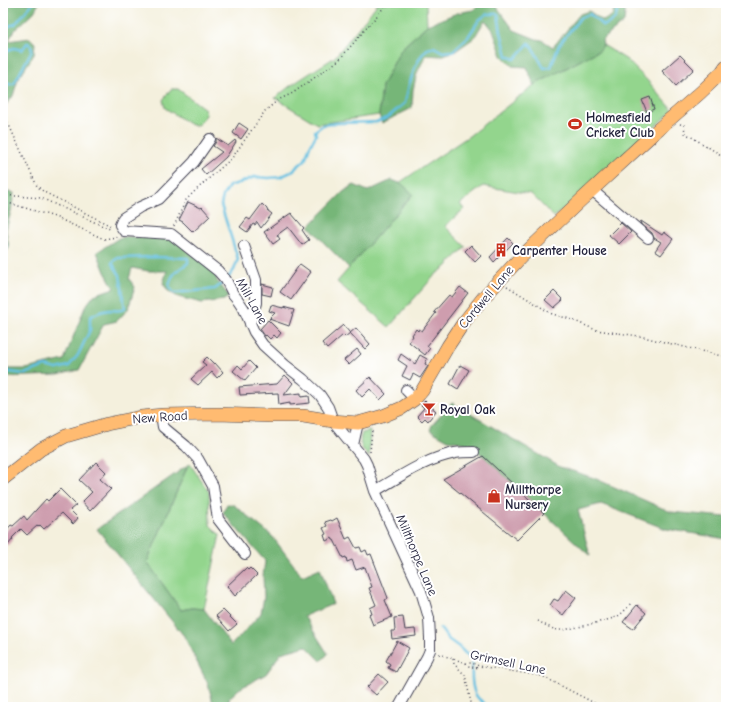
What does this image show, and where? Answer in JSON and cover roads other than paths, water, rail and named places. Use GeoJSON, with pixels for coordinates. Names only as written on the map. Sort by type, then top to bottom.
{"type":"FeatureCollection","features":[{"type":"Feature","properties":{"kind":"main road","name":"Cordwell Lane"},"geometry":{"type":"LineString","coordinates":[[333,421],[358,424],[383,416],[402,408],[410,394],[422,391],[464,322],[498,281],[524,253],[655,132],[700,93],[722,72],[726,66]]}},
{"type":"Feature","properties":{"kind":"main road","name":"New Road"},"geometry":{"type":"LineString","coordinates":[[3,479],[41,449],[66,436],[107,424],[141,417],[163,414],[218,414],[303,416],[333,421]]}},
{"type":"Feature","properties":{"kind":"street","name":"Mill Lane"},"geometry":{"type":"LineString","coordinates":[[210,139],[194,162],[158,199],[140,207],[123,218],[120,225],[124,231],[171,234],[218,271],[226,280],[233,294],[244,309],[254,332],[263,345],[284,366],[320,395],[328,407],[333,421]]}},
{"type":"Feature","properties":{"kind":"street"},"geometry":{"type":"LineString","coordinates":[[592,190],[648,238]]}},
{"type":"Feature","properties":{"kind":"street"},"geometry":{"type":"LineString","coordinates":[[244,246],[256,280],[256,303],[250,324]]}},
{"type":"Feature","properties":{"kind":"street"},"geometry":{"type":"LineString","coordinates":[[163,414],[163,427],[186,446],[198,459],[213,486],[218,519],[245,554]]}},
{"type":"Feature","properties":{"kind":"street","name":"Millthorpe Lane"},"geometry":{"type":"LineString","coordinates":[[333,421],[364,459],[367,465],[375,491],[421,591],[429,618],[430,650],[399,707]]}},
{"type":"Feature","properties":{"kind":"street"},"geometry":{"type":"LineString","coordinates":[[353,445],[358,424]]}},
{"type":"Feature","properties":{"kind":"street"},"geometry":{"type":"LineString","coordinates":[[375,491],[417,466],[456,453],[474,452]]}},
{"type":"Feature","properties":{"kind":"waterway"},"geometry":{"type":"LineString","coordinates":[[3,28],[15,24],[33,3]]}},
{"type":"Feature","properties":{"kind":"waterway"},"geometry":{"type":"LineString","coordinates":[[228,278],[234,270],[238,259],[221,205],[223,196],[229,186],[254,177],[280,177],[291,172],[305,160],[316,135],[315,131],[323,125],[376,122],[387,118],[405,103],[415,67],[427,49],[434,47],[443,52],[453,51],[468,37],[479,20],[487,14],[498,14],[507,56],[515,59],[529,43],[544,68],[551,67],[559,45],[580,18],[590,14],[603,26],[614,20],[617,15],[618,3]]}},
{"type":"Feature","properties":{"kind":"waterway"},"geometry":{"type":"LineString","coordinates":[[3,42],[8,50],[14,48],[22,50],[27,43],[30,44],[32,50],[14,84],[8,84],[3,80]]}},
{"type":"Feature","properties":{"kind":"waterway"},"geometry":{"type":"LineString","coordinates":[[3,242],[7,247],[3,251]]}},
{"type":"Feature","properties":{"kind":"waterway"},"geometry":{"type":"LineString","coordinates":[[3,371],[25,374],[45,366],[57,369],[69,366],[78,355],[90,330],[90,317],[104,311],[119,311],[125,309],[120,275],[112,263],[117,258],[188,258],[188,263],[178,270],[171,278],[169,287],[174,293],[215,289],[224,282]]}},
{"type":"Feature","properties":{"kind":"waterway"},"geometry":{"type":"LineString","coordinates":[[440,628],[448,639],[459,647],[472,660],[472,680],[475,694],[487,707]]}},
{"type":"Feature","properties":{"kind":"place","name":"Holmesfield Cricket Club"},"geometry":{"type":"Point","coordinates":[575,124]}},
{"type":"Feature","properties":{"kind":"place","name":"Carpenter House"},"geometry":{"type":"Point","coordinates":[501,250]}},
{"type":"Feature","properties":{"kind":"place","name":"Royal Oak"},"geometry":{"type":"Point","coordinates":[429,409]}},
{"type":"Feature","properties":{"kind":"place","name":"Millthorpe Nursery"},"geometry":{"type":"Point","coordinates":[494,496]}}]}
